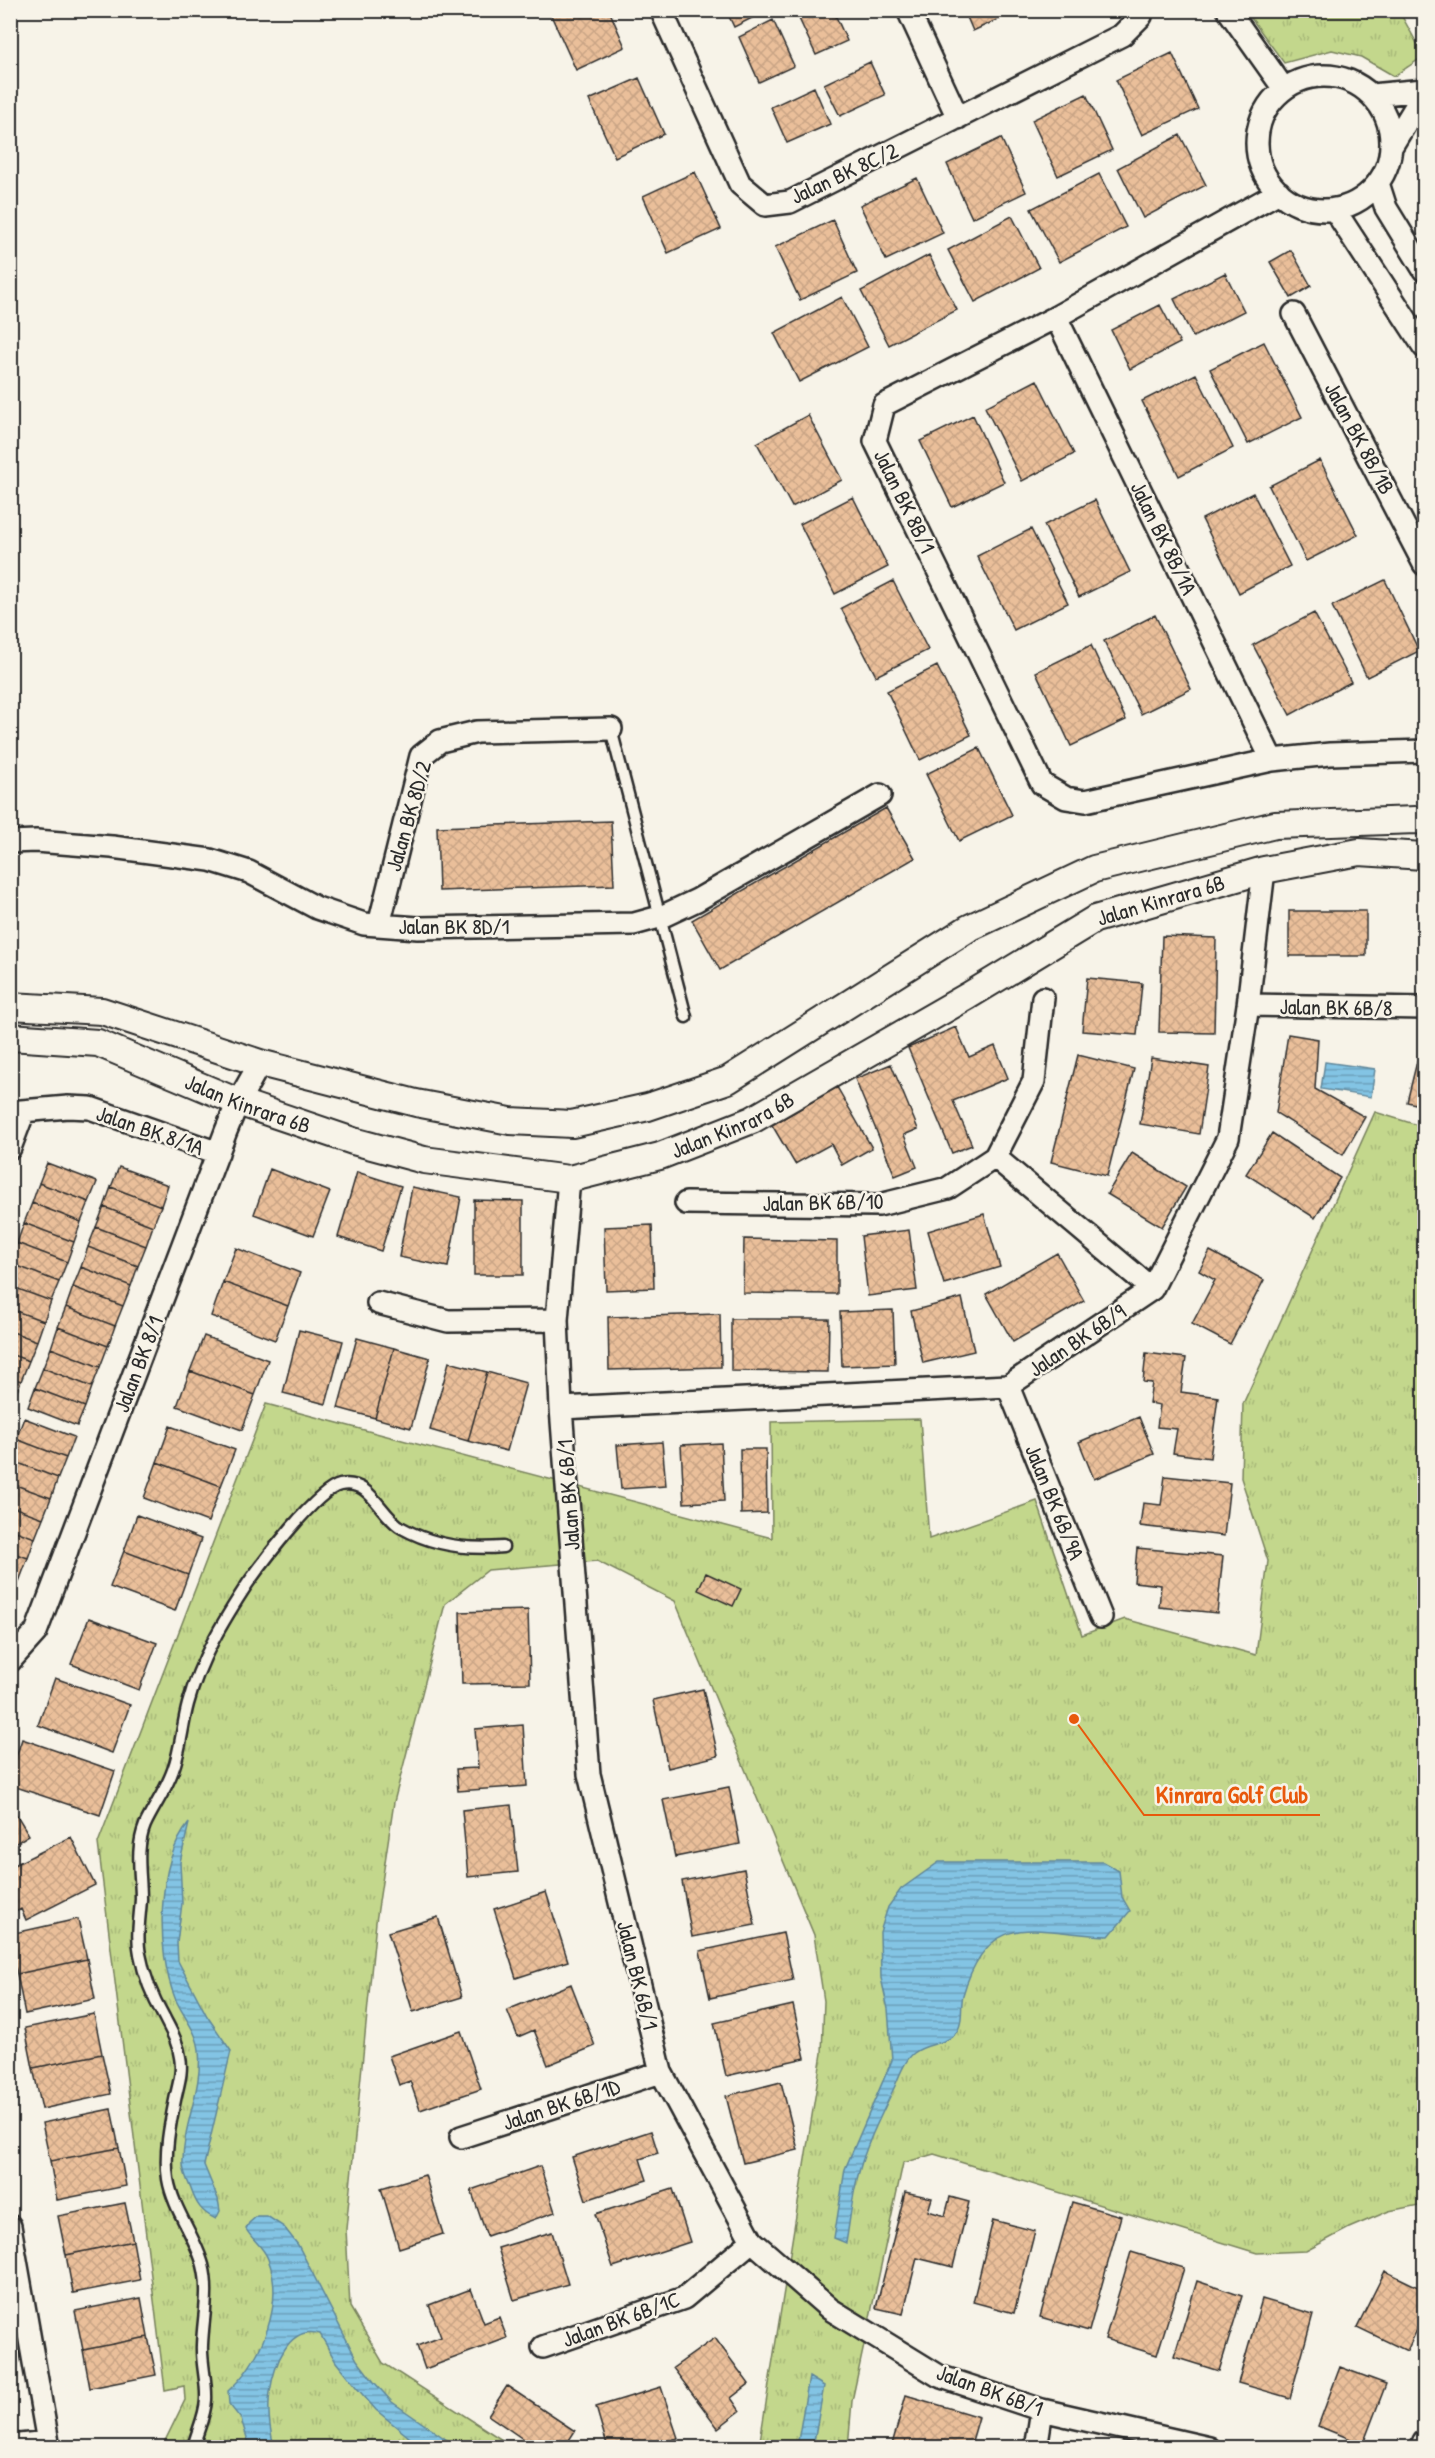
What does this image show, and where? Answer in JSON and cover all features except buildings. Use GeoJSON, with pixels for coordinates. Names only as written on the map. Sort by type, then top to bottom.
{"type":"FeatureCollection","features":[{"type":"Feature","properties":{"kind":"street","name":"Jalan BK 8C/2"},"geometry":{"type":"LineString","coordinates":[[661,10],[740,184],[765,205],[790,202],[1122,35],[1141,16],[1141,10]]}},
{"type":"Feature","properties":{"kind":"street"},"geometry":{"type":"LineString","coordinates":[[908,10],[958,118]]}},
{"type":"Feature","properties":{"kind":"street"},"geometry":{"type":"LineString","coordinates":[[1228,10],[1284,88]]}},
{"type":"Feature","properties":{"kind":"street"},"geometry":{"type":"LineString","coordinates":[[1319,75],[1338,76],[1372,95],[1383,110],[1390,128],[1391,147],[1387,166],[1378,183],[1359,200],[1334,209],[1305,207],[1279,192],[1262,168],[1257,139],[1265,111],[1284,88],[1301,79],[1319,75]]}},
{"type":"Feature","properties":{"kind":"street"},"geometry":{"type":"LineString","coordinates":[[1372,95],[1425,92]]}},
{"type":"Feature","properties":{"kind":"street"},"geometry":{"type":"LineString","coordinates":[[1391,147],[1425,92]]}},
{"type":"Feature","properties":{"kind":"street"},"geometry":{"type":"LineString","coordinates":[[1378,183],[1386,208],[1425,270]]}},
{"type":"Feature","properties":{"kind":"street","name":"Jalan BK 8B/1"},"geometry":{"type":"LineString","coordinates":[[1272,760],[1085,801],[1066,798],[1042,784],[875,441],[884,405],[1056,316],[1279,192]]}},
{"type":"Feature","properties":{"kind":"street"},"geometry":{"type":"LineString","coordinates":[[1334,209],[1425,347]]}},
{"type":"Feature","properties":{"kind":"street","name":"Jalan BK 8B/1B"},"geometry":{"type":"LineString","coordinates":[[1294,314],[1425,564]]}},
{"type":"Feature","properties":{"kind":"street","name":"Jalan BK 8B/1A"},"geometry":{"type":"LineString","coordinates":[[1056,316],[1272,760]]}},
{"type":"Feature","properties":{"kind":"street","name":"Jalan BK 8D/2"},"geometry":{"type":"LineString","coordinates":[[379,925],[421,756],[440,741],[477,732],[612,729]]}},
{"type":"Feature","properties":{"kind":"street"},"geometry":{"type":"LineString","coordinates":[[1272,760],[1330,754],[1425,751]]}},
{"type":"Feature","properties":{"kind":"street","name":"Jalan BK 8D/1"},"geometry":{"type":"LineString","coordinates":[[10,842],[36,841],[112,847],[210,860],[249,872],[317,908],[364,924],[418,928],[634,924],[660,917],[697,900],[880,795]]}},
{"type":"Feature","properties":{"kind":"street","name":"Jalan Kinrara 6B"},"geometry":{"type":"LineString","coordinates":[[10,1006],[102,1011],[260,1062],[416,1103],[510,1120],[572,1124],[648,1107],[728,1080],[969,928],[1094,869],[1275,825],[1425,821]]}},
{"type":"Feature","properties":{"kind":"street","name":"Jalan Kinrara 6B"},"geometry":{"type":"LineString","coordinates":[[10,1037],[98,1043],[238,1102],[354,1141],[424,1160],[568,1179],[660,1156],[752,1120],[1095,919],[1264,870],[1359,852],[1425,856]]}},
{"type":"Feature","properties":{"kind":"street","name":"Jalan BK 6B/9"},"geometry":{"type":"LineString","coordinates":[[561,1407],[1008,1386],[1152,1289],[1228,1138],[1248,1005],[1264,870]]}},
{"type":"Feature","properties":{"kind":"street","name":"Jalan BK 6B/10"},"geometry":{"type":"LineString","coordinates":[[687,1203],[879,1205],[948,1188],[995,1157],[1034,1081],[1043,998]]}},
{"type":"Feature","properties":{"kind":"street","name":"Jalan BK 6B/8"},"geometry":{"type":"LineString","coordinates":[[1248,1005],[1425,1008]]}},
{"type":"Feature","properties":{"kind":"street","name":"Jalan BK 8/1"},"geometry":{"type":"LineString","coordinates":[[10,1661],[36,1632],[238,1102],[260,1062]]}},
{"type":"Feature","properties":{"kind":"street","name":"Jalan BK 8/1A"},"geometry":{"type":"LineString","coordinates":[[17,1112],[90,1108],[218,1153]]}},
{"type":"Feature","properties":{"kind":"street"},"geometry":{"type":"LineString","coordinates":[[10,1148],[17,1112]]}},
{"type":"Feature","properties":{"kind":"street"},"geometry":{"type":"LineString","coordinates":[[995,1157],[1152,1289]]}},
{"type":"Feature","properties":{"kind":"street","name":"Jalan BK 6B/1"},"geometry":{"type":"LineString","coordinates":[[568,1179],[557,1320],[561,1407],[589,1774],[661,2072],[752,2241],[830,2309],[939,2376],[1042,2410],[1209,2448]]}},
{"type":"Feature","properties":{"kind":"street"},"geometry":{"type":"LineString","coordinates":[[378,1303],[448,1321],[557,1320]]}},
{"type":"Feature","properties":{"kind":"street","name":"Jalan BK 6B/9A"},"geometry":{"type":"LineString","coordinates":[[1008,1386],[1101,1617]]}},
{"type":"Feature","properties":{"kind":"street","name":"Jalan BK 6B/1D"},"geometry":{"type":"LineString","coordinates":[[461,2137],[661,2072]]}},
{"type":"Feature","properties":{"kind":"street"},"geometry":{"type":"LineString","coordinates":[[10,2226],[48,2445],[10,2446]]}},
{"type":"Feature","properties":{"kind":"street","name":"Jalan BK 6B/1C"},"geometry":{"type":"LineString","coordinates":[[543,2347],[684,2298],[752,2241]]}},
{"type":"Feature","properties":{"kind":"street"},"geometry":{"type":"LineString","coordinates":[[1036,2448],[1042,2410]]}},
{"type":"Feature","properties":{"kind":"street"},"geometry":{"type":"LineString","coordinates":[[1421,2448],[1425,2441]]}},
{"type":"Feature","properties":{"kind":"lane"},"geometry":{"type":"LineString","coordinates":[[612,729],[686,1017]]}},
{"type":"Feature","properties":{"kind":"lane"},"geometry":{"type":"LineString","coordinates":[[193,2448],[206,2404],[202,2344],[207,2288],[202,2262],[168,2182],[166,2159],[181,2074],[180,2058],[176,2039],[153,1995],[139,1951],[141,1897],[138,1852],[145,1827],[174,1769],[188,1706],[216,1632],[254,1575],[316,1501],[341,1484],[355,1485],[364,1489],[390,1520],[419,1536],[449,1547],[503,1547]]}},
{"type":"Feature","properties":{"kind":"green space"},"geometry":{"type":"Polygon","coordinates":[[[1246,11],[1399,11],[1424,56],[1394,76],[1361,57],[1332,50],[1284,63],[1246,11]]]}},
{"type":"Feature","properties":{"kind":"green space"},"geometry":{"type":"Polygon","coordinates":[[[1375,1112],[1424,1127],[1424,2204],[1389,2211],[1349,2228],[1306,2251],[1257,2253],[934,2154],[903,2163],[852,2401],[848,2447],[759,2447],[822,2053],[824,2001],[814,1935],[675,1601],[597,1561],[488,1570],[445,1604],[394,1802],[376,1922],[346,2229],[350,2307],[383,2363],[513,2447],[162,2447],[185,2400],[184,2386],[165,2390],[98,1843],[266,1404],[772,1538],[771,1422],[920,1419],[929,1539],[1037,1501],[1082,1635],[1125,1619],[1256,1655],[1268,1561],[1241,1478],[1243,1404],[1375,1112]]]}},
{"type":"Feature","properties":{"kind":"water"},"geometry":{"type":"Polygon","coordinates":[[[1325,1062],[1375,1069],[1371,1097],[1321,1089],[1325,1062]]]}},
{"type":"Feature","properties":{"kind":"water"},"geometry":{"type":"Polygon","coordinates":[[[189,1823],[180,1862],[182,1903],[177,1943],[178,1961],[207,2016],[231,2051],[204,2165],[218,2199],[220,2211],[216,2219],[197,2204],[183,2167],[186,2136],[198,2079],[199,2051],[193,2030],[175,1998],[169,1978],[162,1932],[162,1908],[170,1861],[178,1840],[189,1823]]]}},
{"type":"Feature","properties":{"kind":"water"},"geometry":{"type":"Polygon","coordinates":[[[939,1862],[1103,1862],[1119,1871],[1122,1897],[1130,1911],[1109,1936],[1038,1930],[1019,1931],[1002,1936],[987,1948],[974,1967],[963,1995],[958,2030],[951,2038],[924,2047],[914,2053],[902,2069],[862,2161],[846,2243],[834,2238],[845,2169],[892,2060],[888,2009],[881,1978],[880,1932],[888,1907],[901,1889],[939,1862]]]}},
{"type":"Feature","properties":{"kind":"water"},"geometry":{"type":"Polygon","coordinates":[[[257,2216],[267,2216],[284,2227],[298,2245],[357,2360],[374,2382],[392,2402],[457,2447],[421,2447],[376,2410],[336,2362],[320,2334],[309,2333],[299,2335],[291,2341],[284,2350],[275,2371],[269,2406],[274,2447],[250,2447],[241,2419],[229,2404],[228,2391],[251,2364],[267,2330],[272,2312],[273,2276],[268,2259],[246,2229],[257,2216]]]}},
{"type":"Feature","properties":{"kind":"water"},"geometry":{"type":"Polygon","coordinates":[[[809,2377],[824,2386],[813,2447],[797,2447],[809,2377]]]}},
{"type":"Feature","properties":{"kind":"place","name":"Kinrara Golf Club"},"geometry":{"type":"Point","coordinates":[1074,1719]}}]}
